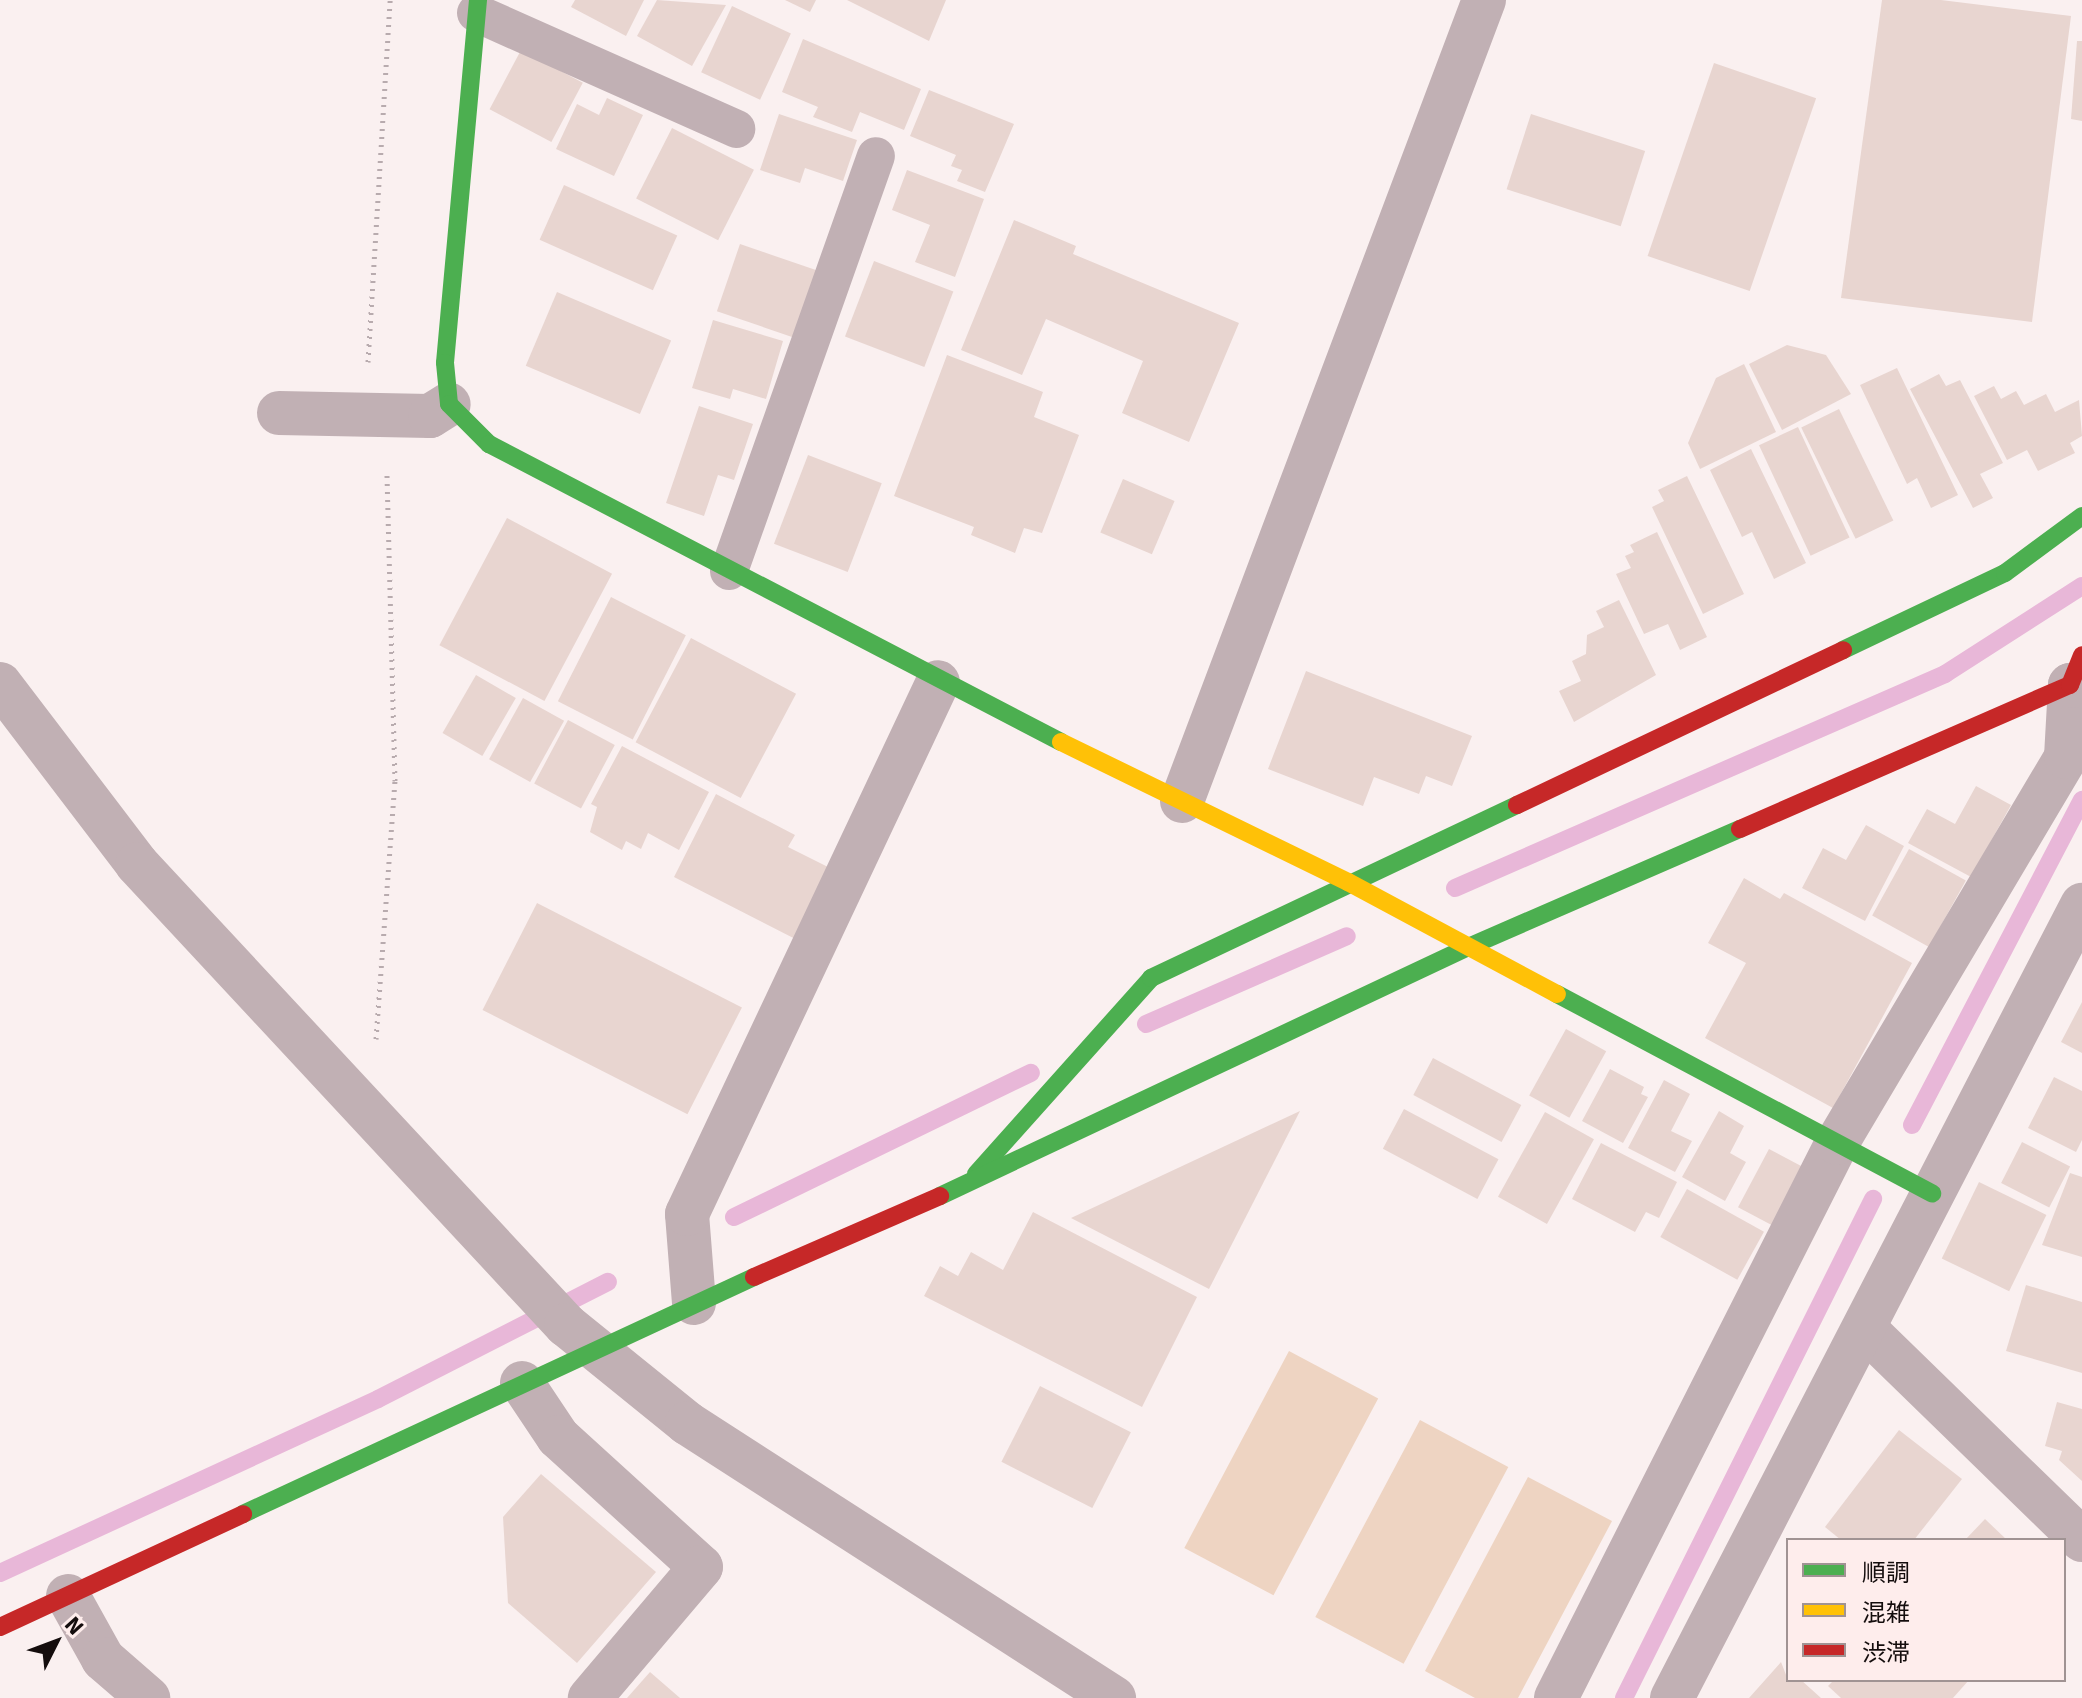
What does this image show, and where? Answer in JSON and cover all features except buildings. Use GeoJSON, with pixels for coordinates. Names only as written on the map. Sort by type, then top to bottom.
{"type":"FeatureCollection","features":[{"type":"Feature","properties":{"kind":"street"},"geometry":{"type":"LineString","coordinates":[[1182,801],[1484,0]]}},
{"type":"Feature","properties":{"kind":"street"},"geometry":{"type":"LineString","coordinates":[[477,6],[445,363],[449,404],[489,444],[938,682],[1348,882],[1466,948],[1932,1193]]}},
{"type":"Feature","properties":{"kind":"street"},"geometry":{"type":"LineString","coordinates":[[279,413],[430,416],[449,404]]}},
{"type":"Feature","properties":{"kind":"street"},"geometry":{"type":"LineString","coordinates":[[967,1185],[1151,978],[2005,573],[2082,516]]}},
{"type":"Feature","properties":{"kind":"street"},"geometry":{"type":"LineString","coordinates":[[0,1627],[522,1383],[567,1325],[694,1303],[967,1185],[1466,948],[2078,676]]}},
{"type":"Feature","properties":{"kind":"street"},"geometry":{"type":"LineString","coordinates":[[1556,1698],[1837,1143],[2066,757],[2078,676]]}},
{"type":"Feature","properties":{"kind":"street"},"geometry":{"type":"LineString","coordinates":[[694,1303],[687,1214],[938,682]]}},
{"type":"Feature","properties":{"kind":"street"},"geometry":{"type":"LineString","coordinates":[[0,684],[137,864],[567,1325],[687,1423],[1114,1698]]}},
{"type":"Feature","properties":{"kind":"street"},"geometry":{"type":"LineString","coordinates":[[1672,1698],[2082,905]]}},
{"type":"Feature","properties":{"kind":"street"},"geometry":{"type":"LineString","coordinates":[[1864,1328],[2082,1540]]}},
{"type":"Feature","properties":{"kind":"street"},"geometry":{"type":"LineString","coordinates":[[522,1383],[558,1437],[701,1567],[590,1698]]}},
{"type":"Feature","properties":{"kind":"street"},"geometry":{"type":"LineString","coordinates":[[68,1596],[103,1659],[148,1698]]}},
{"type":"Feature","properties":{"kind":"lane"},"geometry":{"type":"LineString","coordinates":[[477,6],[736,129]]}},
{"type":"Feature","properties":{"kind":"lane"},"geometry":{"type":"LineString","coordinates":[[729,571],[876,156]]}},
{"type":"Feature","properties":{"kind":"path"},"geometry":{"type":"LineString","coordinates":[[366,414],[390,0]]}},
{"type":"Feature","properties":{"kind":"path"},"geometry":{"type":"LineString","coordinates":[[370,1115],[395,781],[386,460]]}},
{"type":"Feature","properties":{"kind":"shaded area"},"geometry":{"type":"Polygon","coordinates":[[[1289,1351],[1378,1398],[1273,1595],[1184,1548],[1289,1351]]]}},
{"type":"Feature","properties":{"kind":"shaded area"},"geometry":{"type":"Polygon","coordinates":[[[1420,1420],[1508,1467],[1404,1664],[1315,1617],[1420,1420]]]}},
{"type":"Feature","properties":{"kind":"shaded area"},"geometry":{"type":"Polygon","coordinates":[[[1528,1477],[1612,1521],[1518,1698],[1475,1698],[1425,1671],[1528,1477]]]}},
{"type":"Feature","properties":{"kind":"waterway"},"geometry":{"type":"LineString","coordinates":[[1455,888],[1945,674],[2082,586]]}},
{"type":"Feature","properties":{"kind":"waterway"},"geometry":{"type":"LineString","coordinates":[[1912,1125],[2082,800]]}},
{"type":"Feature","properties":{"kind":"waterway"},"geometry":{"type":"LineString","coordinates":[[1146,1024],[1347,936]]}},
{"type":"Feature","properties":{"kind":"waterway"},"geometry":{"type":"LineString","coordinates":[[734,1217],[1031,1073]]}},
{"type":"Feature","properties":{"kind":"waterway"},"geometry":{"type":"LineString","coordinates":[[1624,1698],[1873,1199]]}},
{"type":"Feature","properties":{"kind":"waterway"},"geometry":{"type":"LineString","coordinates":[[0,1573],[378,1399],[608,1282]]}},
{"type":"Feature","properties":{"kind":"traffic: fast"},"geometry":{"type":"LineString","coordinates":[[478,0],[445,363],[449,404],[489,444],[1061,742]]}},
{"type":"Feature","properties":{"kind":"traffic: fast"},"geometry":{"type":"LineString","coordinates":[[1843,650],[2005,573],[2082,516]]}},
{"type":"Feature","properties":{"kind":"traffic: fast"},"geometry":{"type":"LineString","coordinates":[[976,1174],[1151,978],[1517,805]]}},
{"type":"Feature","properties":{"kind":"traffic: fast"},"geometry":{"type":"LineString","coordinates":[[940,1196],[1466,948],[1740,829]]}},
{"type":"Feature","properties":{"kind":"traffic: fast"},"geometry":{"type":"LineString","coordinates":[[1557,994],[1932,1193]]}},
{"type":"Feature","properties":{"kind":"traffic: fast"},"geometry":{"type":"LineString","coordinates":[[243,1514],[754,1277]]}},
{"type":"Feature","properties":{"kind":"traffic: slow"},"geometry":{"type":"LineString","coordinates":[[1061,742],[1348,882],[1557,994]]}},
{"type":"Feature","properties":{"kind":"traffic: jam"},"geometry":{"type":"LineString","coordinates":[[1517,805],[1843,650]]}},
{"type":"Feature","properties":{"kind":"traffic: jam"},"geometry":{"type":"LineString","coordinates":[[1740,829],[2070,685],[2082,655]]}},
{"type":"Feature","properties":{"kind":"traffic: jam"},"geometry":{"type":"LineString","coordinates":[[754,1277],[940,1196]]}},
{"type":"Feature","properties":{"kind":"traffic: jam"},"geometry":{"type":"LineString","coordinates":[[0,1627],[243,1514]]}}]}
